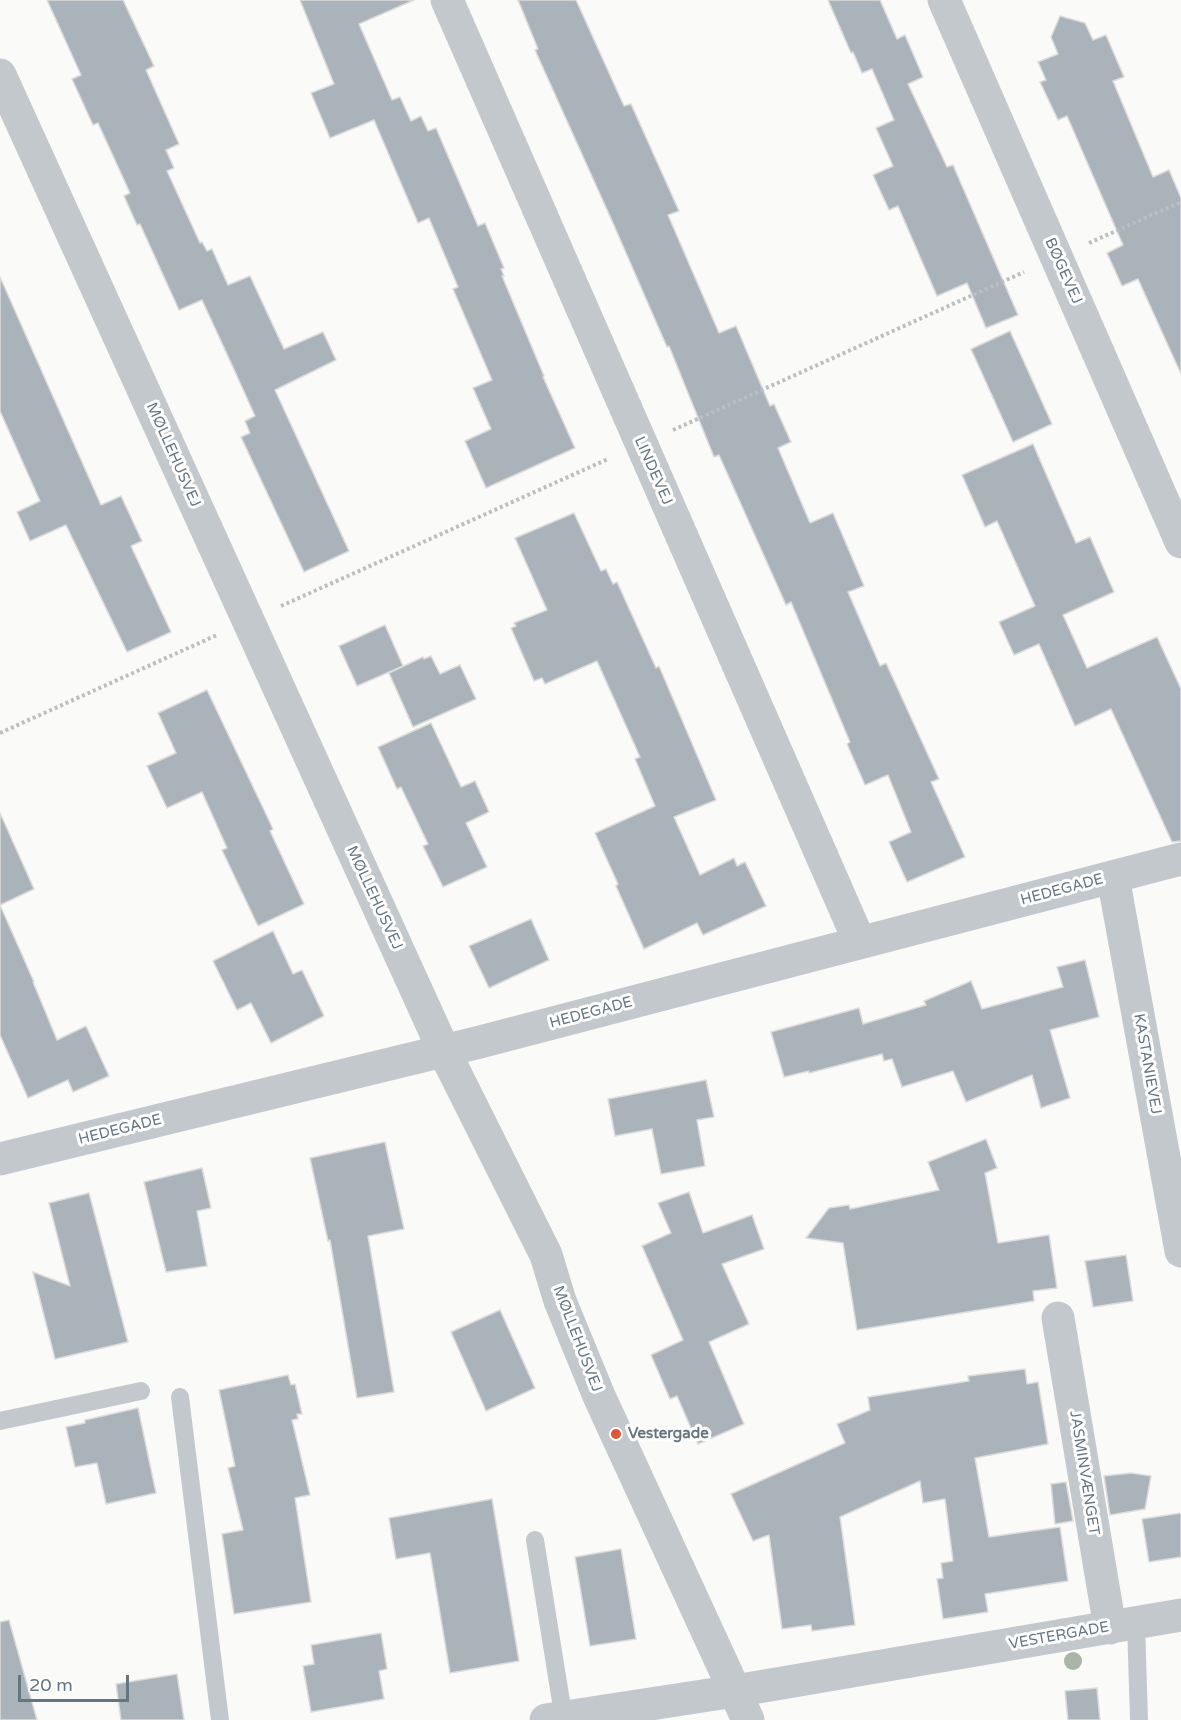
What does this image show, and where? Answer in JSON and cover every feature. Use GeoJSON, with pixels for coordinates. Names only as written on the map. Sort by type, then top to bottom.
{"type":"FeatureCollection","features":[{"type":"Feature","properties":{"kind":"street","name":"LINDEVEJ"},"geometry":{"type":"LineString","coordinates":[[447,0],[860,943]]}},
{"type":"Feature","properties":{"kind":"street","name":"BØGEVEJ"},"geometry":{"type":"LineString","coordinates":[[944,0],[1181,542]]}},
{"type":"Feature","properties":{"kind":"street","name":"MØLLEHUSVEJ"},"geometry":{"type":"LineString","coordinates":[[0,75],[444,1051],[546,1255],[560,1301],[599,1396],[748,1720]]}},
{"type":"Feature","properties":{"kind":"street","name":"HEDEGADE"},"geometry":{"type":"LineString","coordinates":[[0,1159],[444,1051],[1181,859]]}},
{"type":"Feature","properties":{"kind":"street","name":"KASTANIEVEJ"},"geometry":{"type":"LineString","coordinates":[[1113,877],[1181,1251]]}},
{"type":"Feature","properties":{"kind":"street","name":"JASMINVÆNGET"},"geometry":{"type":"LineString","coordinates":[[1058,1318],[1123,1626]]}},
{"type":"Feature","properties":{"kind":"street","name":"VESTERGADE"},"geometry":{"type":"LineString","coordinates":[[558,1719],[1181,1615]]}},
{"type":"Feature","properties":{"kind":"lane"},"geometry":{"type":"LineString","coordinates":[[0,1421],[141,1391]]}},
{"type":"Feature","properties":{"kind":"lane"},"geometry":{"type":"LineString","coordinates":[[180,1397],[220,1720]]}},
{"type":"Feature","properties":{"kind":"lane"},"geometry":{"type":"LineString","coordinates":[[536,1540],[558,1719]]}},
{"type":"Feature","properties":{"kind":"lane"},"geometry":{"type":"LineString","coordinates":[[1123,1626],[1139,1720]]}},
{"type":"Feature","properties":{"kind":"path"},"geometry":{"type":"LineString","coordinates":[[0,733],[1181,202]]}},
{"type":"Feature","properties":{"kind":"building"},"geometry":{"type":"Polygon","coordinates":[[[47,0],[123,0],[154,66],[146,70],[179,144],[166,150],[174,168],[167,171],[200,243],[202,242],[207,251],[212,249],[228,285],[250,276],[284,349],[323,332],[336,360],[275,390],[349,551],[304,572],[241,437],[250,433],[245,421],[255,416],[202,300],[179,310],[140,224],[137,225],[124,196],[130,193],[98,123],[93,125],[72,79],[81,75],[47,0]]]}},
{"type":"Feature","properties":{"kind":"building"},"geometry":{"type":"Polygon","coordinates":[[[300,0],[414,0],[359,24],[392,100],[400,97],[411,121],[421,116],[428,131],[436,128],[478,226],[485,223],[504,268],[501,269],[504,276],[502,276],[575,448],[486,488],[465,441],[491,429],[473,388],[492,380],[453,289],[458,287],[429,218],[418,223],[374,120],[330,138],[311,93],[334,84],[300,0]]]}},
{"type":"Feature","properties":{"kind":"building"},"geometry":{"type":"Polygon","coordinates":[[[518,0],[576,0],[624,106],[631,104],[679,211],[668,215],[719,333],[736,326],[770,406],[774,404],[791,442],[778,448],[810,523],[833,513],[864,586],[848,592],[880,666],[886,663],[939,779],[931,782],[965,857],[907,882],[889,842],[911,832],[888,775],[865,785],[847,744],[850,742],[791,602],[786,605],[719,455],[714,457],[669,346],[667,347],[535,50],[538,49],[518,0]]]}},
{"type":"Feature","properties":{"kind":"building"},"geometry":{"type":"Polygon","coordinates":[[[828,0],[880,0],[897,39],[905,35],[923,77],[908,84],[947,167],[953,165],[1018,315],[986,328],[967,283],[937,296],[898,206],[889,210],[873,175],[893,166],[876,128],[894,120],[872,69],[862,73],[853,52],[851,53],[828,0]]]}},
{"type":"Feature","properties":{"kind":"building"},"geometry":{"type":"Polygon","coordinates":[[[1060,16],[1085,23],[1093,40],[1106,35],[1124,77],[1113,81],[1153,177],[1169,170],[1181,198],[1181,374],[1138,279],[1122,286],[1107,253],[1123,245],[1067,116],[1058,120],[1040,82],[1046,80],[1038,62],[1058,54],[1051,37],[1060,16]]]}},
{"type":"Feature","properties":{"kind":"building"},"geometry":{"type":"Polygon","coordinates":[[[0,277],[101,505],[121,496],[142,541],[131,546],[171,632],[127,652],[66,525],[30,541],[17,512],[40,501],[0,411],[0,277]]]}},
{"type":"Feature","properties":{"kind":"building"},"geometry":{"type":"Polygon","coordinates":[[[1010,331],[1052,424],[1013,442],[971,349],[1010,331]]]}},
{"type":"Feature","properties":{"kind":"building"},"geometry":{"type":"Polygon","coordinates":[[[1033,444],[1076,543],[1090,537],[1114,592],[1063,615],[1087,668],[1157,637],[1181,689],[1181,841],[1172,842],[1111,709],[1075,726],[1039,644],[1014,655],[999,622],[1035,606],[997,521],[985,527],[962,475],[1033,444]]]}},
{"type":"Feature","properties":{"kind":"building"},"geometry":{"type":"Polygon","coordinates":[[[574,513],[601,571],[606,569],[613,584],[617,582],[656,668],[659,666],[716,800],[674,817],[700,875],[734,858],[737,866],[745,862],[766,906],[703,935],[697,923],[644,949],[595,833],[655,806],[635,759],[640,757],[597,661],[545,684],[542,678],[534,681],[511,628],[516,626],[514,623],[547,610],[515,538],[574,513]]]}},
{"type":"Feature","properties":{"kind":"building"},"geometry":{"type":"Polygon","coordinates":[[[385,625],[403,666],[357,686],[339,646],[385,625]]]}},
{"type":"Feature","properties":{"kind":"building"},"geometry":{"type":"Polygon","coordinates":[[[431,656],[440,674],[460,665],[476,699],[413,727],[389,673],[423,657],[424,659],[431,656]]]}},
{"type":"Feature","properties":{"kind":"building"},"geometry":{"type":"Polygon","coordinates":[[[207,690],[273,829],[270,831],[304,904],[258,926],[222,850],[227,848],[202,792],[167,808],[147,766],[176,753],[158,713],[207,690]]]}},
{"type":"Feature","properties":{"kind":"building"},"geometry":{"type":"Polygon","coordinates":[[[431,723],[461,787],[475,781],[489,812],[466,823],[487,867],[443,887],[423,846],[428,844],[401,787],[397,789],[378,747],[431,723]]]}},
{"type":"Feature","properties":{"kind":"building"},"geometry":{"type":"Polygon","coordinates":[[[0,813],[34,889],[0,905],[0,813]]]}},
{"type":"Feature","properties":{"kind":"building"},"geometry":{"type":"Polygon","coordinates":[[[0,905],[57,1040],[86,1026],[109,1076],[73,1092],[68,1080],[28,1098],[0,1035],[0,905]]]}},
{"type":"Feature","properties":{"kind":"building"},"geometry":{"type":"Polygon","coordinates":[[[531,919],[549,960],[489,988],[469,946],[531,919]]]}},
{"type":"Feature","properties":{"kind":"building"},"geometry":{"type":"Polygon","coordinates":[[[273,931],[293,974],[302,970],[324,1016],[271,1043],[251,1003],[237,1010],[213,961],[273,931]]]}},
{"type":"Feature","properties":{"kind":"building"},"geometry":{"type":"Polygon","coordinates":[[[1085,960],[1099,1017],[1050,1030],[1070,1098],[1041,1108],[1032,1075],[966,1102],[953,1071],[902,1087],[892,1059],[884,1061],[882,1054],[809,1073],[809,1071],[784,1077],[771,1032],[859,1008],[863,1024],[926,1005],[924,1001],[971,981],[982,1009],[1063,987],[1057,967],[1085,960]]]}},
{"type":"Feature","properties":{"kind":"building"},"geometry":{"type":"Polygon","coordinates":[[[706,1080],[714,1117],[697,1120],[705,1166],[661,1174],[652,1129],[615,1136],[608,1099],[706,1080]]]}},
{"type":"Feature","properties":{"kind":"building"},"geometry":{"type":"Polygon","coordinates":[[[986,1139],[997,1168],[985,1173],[998,1243],[1049,1235],[1057,1288],[1033,1291],[1034,1301],[857,1330],[843,1243],[806,1238],[829,1208],[849,1205],[850,1209],[939,1190],[928,1162],[986,1139]]]}},
{"type":"Feature","properties":{"kind":"building"},"geometry":{"type":"Polygon","coordinates":[[[385,1142],[404,1229],[368,1236],[394,1392],[357,1398],[330,1240],[328,1241],[310,1158],[385,1142]]]}},
{"type":"Feature","properties":{"kind":"building"},"geometry":{"type":"Polygon","coordinates":[[[202,1168],[211,1208],[197,1211],[207,1266],[166,1272],[144,1182],[202,1168]]]}},
{"type":"Feature","properties":{"kind":"building"},"geometry":{"type":"Polygon","coordinates":[[[689,1192],[703,1233],[752,1215],[764,1249],[722,1264],[749,1324],[709,1342],[744,1424],[698,1444],[677,1396],[670,1399],[651,1355],[683,1340],[642,1246],[671,1233],[658,1203],[689,1192]]]}},
{"type":"Feature","properties":{"kind":"building"},"geometry":{"type":"Polygon","coordinates":[[[89,1193],[128,1342],[55,1359],[33,1272],[70,1286],[49,1203],[89,1193]]]}},
{"type":"Feature","properties":{"kind":"building"},"geometry":{"type":"Polygon","coordinates":[[[1126,1255],[1133,1301],[1093,1307],[1085,1261],[1126,1255]]]}},
{"type":"Feature","properties":{"kind":"building"},"geometry":{"type":"Polygon","coordinates":[[[500,1310],[535,1388],[486,1411],[451,1332],[500,1310]]]}},
{"type":"Feature","properties":{"kind":"building"},"geometry":{"type":"Polygon","coordinates":[[[1025,1369],[1027,1384],[1038,1382],[1048,1444],[975,1458],[989,1537],[1060,1527],[1068,1581],[985,1594],[988,1612],[943,1619],[937,1579],[943,1578],[941,1563],[953,1561],[945,1499],[923,1503],[920,1481],[840,1517],[855,1625],[812,1631],[811,1625],[782,1629],[769,1535],[753,1541],[731,1494],[845,1443],[837,1424],[870,1410],[868,1397],[969,1381],[968,1376],[1025,1369]]]}},
{"type":"Feature","properties":{"kind":"building"},"geometry":{"type":"Polygon","coordinates":[[[288,1375],[291,1385],[295,1384],[302,1414],[297,1414],[298,1419],[292,1420],[310,1495],[295,1498],[311,1602],[234,1614],[222,1534],[243,1530],[228,1468],[235,1466],[219,1390],[288,1375]]]}},
{"type":"Feature","properties":{"kind":"building"},"geometry":{"type":"Polygon","coordinates":[[[138,1408],[156,1493],[106,1504],[97,1463],[75,1467],[66,1427],[85,1423],[85,1420],[138,1408]]]}},
{"type":"Feature","properties":{"kind":"building"},"geometry":{"type":"Polygon","coordinates":[[[1131,1473],[1151,1476],[1145,1509],[1110,1515],[1104,1476],[1131,1473]]]}},
{"type":"Feature","properties":{"kind":"building"},"geometry":{"type":"Polygon","coordinates":[[[1066,1482],[1073,1521],[1055,1524],[1051,1484],[1066,1482]]]}},
{"type":"Feature","properties":{"kind":"building"},"geometry":{"type":"Polygon","coordinates":[[[492,1499],[519,1661],[450,1673],[430,1553],[396,1559],[389,1518],[492,1499]]]}},
{"type":"Feature","properties":{"kind":"building"},"geometry":{"type":"Polygon","coordinates":[[[1181,1513],[1181,1557],[1149,1562],[1142,1519],[1181,1513]]]}},
{"type":"Feature","properties":{"kind":"building"},"geometry":{"type":"Polygon","coordinates":[[[621,1549],[636,1639],[590,1646],[575,1557],[621,1549]]]}},
{"type":"Feature","properties":{"kind":"building"},"geometry":{"type":"Polygon","coordinates":[[[9,1620],[37,1720],[0,1720],[0,1622],[9,1620]]]}},
{"type":"Feature","properties":{"kind":"building"},"geometry":{"type":"Polygon","coordinates":[[[381,1633],[387,1669],[379,1671],[384,1699],[311,1712],[303,1666],[314,1664],[311,1645],[381,1633]]]}},
{"type":"Feature","properties":{"kind":"building"},"geometry":{"type":"Polygon","coordinates":[[[177,1674],[184,1720],[121,1720],[116,1684],[177,1674]]]}},
{"type":"Feature","properties":{"kind":"building"},"geometry":{"type":"Polygon","coordinates":[[[1097,1688],[1100,1720],[1068,1720],[1065,1691],[1097,1688]]]}},
{"type":"Feature","properties":{"kind":"place","name":"Vestergade"},"geometry":{"type":"Point","coordinates":[616,1434]}}]}
